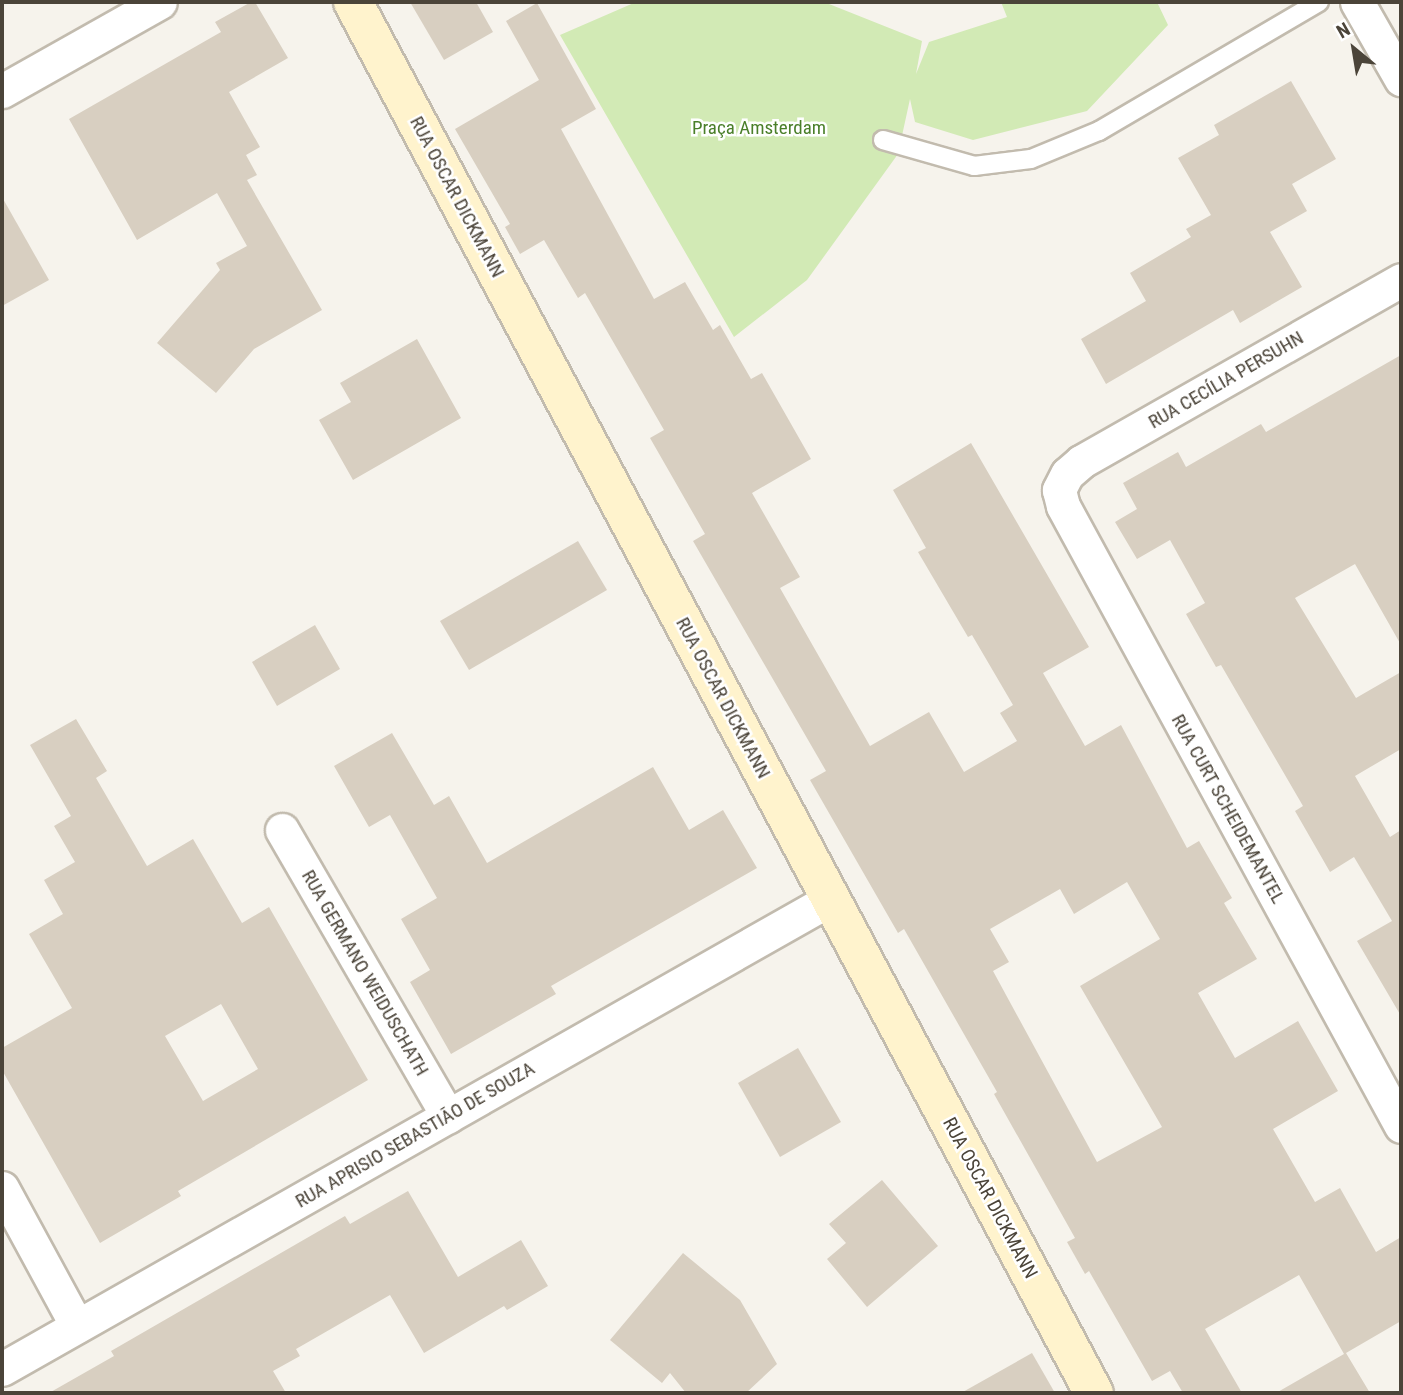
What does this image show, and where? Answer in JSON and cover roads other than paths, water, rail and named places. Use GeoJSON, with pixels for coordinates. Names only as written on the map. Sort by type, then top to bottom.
{"type":"FeatureCollection","features":[{"type":"Feature","properties":{"kind":"street"},"geometry":{"type":"LineString","coordinates":[[2,91],[160,2]]}},
{"type":"Feature","properties":{"kind":"street","name":"RUA OSCAR DICKMANN"},"geometry":{"type":"LineString","coordinates":[[353,2],[1094,1393]]}},
{"type":"Feature","properties":{"kind":"street"},"geometry":{"type":"LineString","coordinates":[[1357,2],[1401,79]]}},
{"type":"Feature","properties":{"kind":"street","name":"RUA CECÍLIA PERSUHN"},"geometry":{"type":"LineString","coordinates":[[1059,490],[1068,474],[1081,463],[1401,279]]}},
{"type":"Feature","properties":{"kind":"street","name":"RUA CURT SCHEIDEMANTEL"},"geometry":{"type":"LineString","coordinates":[[1059,490],[1063,506],[1401,1126]]}},
{"type":"Feature","properties":{"kind":"street","name":"RUA GERMANO WEIDUSCHATH"},"geometry":{"type":"LineString","coordinates":[[282,830],[448,1116]]}},
{"type":"Feature","properties":{"kind":"street","name":"RUA APRISIO SEBASTIÃO DE SOUZA"},"geometry":{"type":"LineString","coordinates":[[2,1369],[829,900]]}},
{"type":"Feature","properties":{"kind":"street"},"geometry":{"type":"LineString","coordinates":[[2,1188],[77,1326]]}},
{"type":"Feature","properties":{"kind":"lane"},"geometry":{"type":"LineString","coordinates":[[883,140],[974,166],[1031,159],[1099,131],[1319,2]]}},
{"type":"Feature","properties":{"kind":"park label","name":"Praça Amsterdam"},"geometry":{"type":"Point","coordinates":[759,128]}}]}
